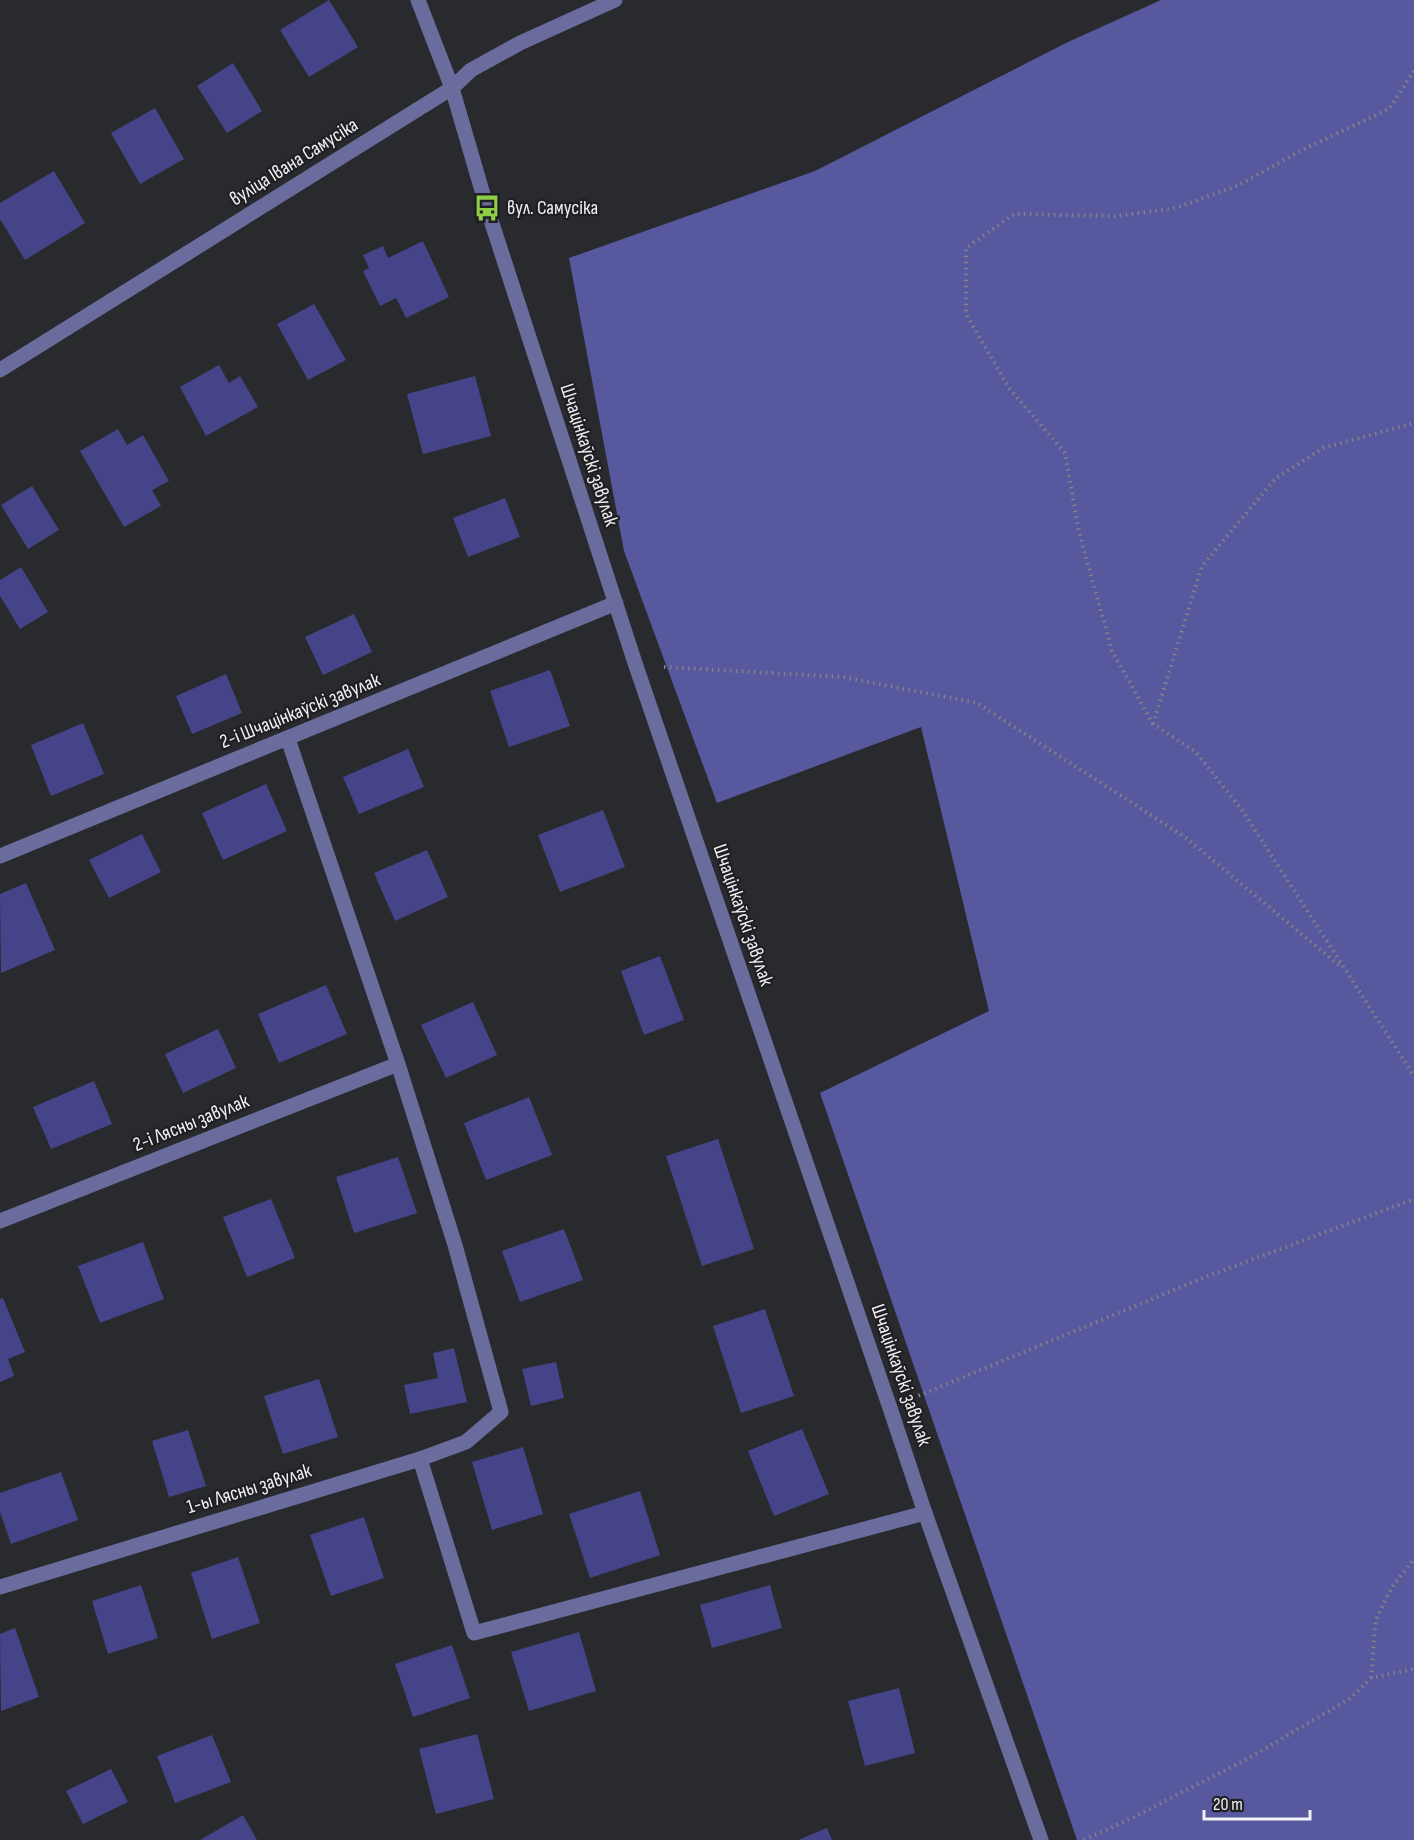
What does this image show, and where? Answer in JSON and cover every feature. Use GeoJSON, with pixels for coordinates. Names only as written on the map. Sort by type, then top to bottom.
{"type":"FeatureCollection","features":[{"type":"Feature","properties":{"kind":"street","name":"Шчацінкаўскі завулак"},"geometry":{"type":"LineString","coordinates":[[418,0],[452,88],[487,208],[636,666],[925,1513],[1041,1840]]}},
{"type":"Feature","properties":{"kind":"street","name":"вуліца Івана Самусіка"},"geometry":{"type":"LineString","coordinates":[[0,370],[452,88],[471,70],[615,0]]}},
{"type":"Feature","properties":{"kind":"street","name":"2-і Шчацінкаўскі завулак"},"geometry":{"type":"LineString","coordinates":[[0,856],[615,603]]}},
{"type":"Feature","properties":{"kind":"street"},"geometry":{"type":"LineString","coordinates":[[288,739],[398,1064]]}},
{"type":"Feature","properties":{"kind":"street","name":"2-і Лясны завулак"},"geometry":{"type":"LineString","coordinates":[[0,1221],[398,1064]]}},
{"type":"Feature","properties":{"kind":"street","name":"1-ы Лясны завулак"},"geometry":{"type":"LineString","coordinates":[[0,1587],[420,1459],[466,1442],[501,1412],[455,1245],[398,1064]]}},
{"type":"Feature","properties":{"kind":"street"},"geometry":{"type":"LineString","coordinates":[[420,1459],[474,1633],[925,1513]]}},
{"type":"Feature","properties":{"kind":"path"},"geometry":{"type":"LineString","coordinates":[[1414,71],[1389,109],[1302,150],[1237,186],[1176,208],[1116,216],[1014,214],[966,248],[966,314],[1009,388],[1065,453],[1079,532],[1112,651],[1153,724],[1196,752],[1242,810],[1414,1076]]}},
{"type":"Feature","properties":{"kind":"path"},"geometry":{"type":"LineString","coordinates":[[1153,724],[1203,566],[1275,479],[1323,448],[1414,423]]}},
{"type":"Feature","properties":{"kind":"path"},"geometry":{"type":"LineString","coordinates":[[636,666],[843,677],[977,703],[1185,837],[1346,972]]}},
{"type":"Feature","properties":{"kind":"path"},"geometry":{"type":"LineString","coordinates":[[890,1408],[1203,1278],[1414,1199]]}},
{"type":"Feature","properties":{"kind":"path"},"geometry":{"type":"LineString","coordinates":[[1371,1678],[1377,1619],[1392,1587],[1414,1559]]}},
{"type":"Feature","properties":{"kind":"path"},"geometry":{"type":"LineString","coordinates":[[1084,1840],[1249,1758],[1351,1698],[1371,1678],[1414,1669]]}},
{"type":"Feature","properties":{"kind":"shaded area"},"geometry":{"type":"Polygon","coordinates":[[[1161,0],[1414,0],[1414,1840],[1077,1840],[820,1093],[989,1011],[921,727],[717,803],[624,551],[569,258],[815,171],[1068,42],[1161,0]]]}},
{"type":"Feature","properties":{"kind":"building"},"geometry":{"type":"Polygon","coordinates":[[[329,0],[358,47],[309,77],[280,30],[329,0]]]}},
{"type":"Feature","properties":{"kind":"building"},"geometry":{"type":"Polygon","coordinates":[[[233,63],[262,111],[227,133],[197,86],[233,63]]]}},
{"type":"Feature","properties":{"kind":"building"},"geometry":{"type":"Polygon","coordinates":[[[155,108],[184,159],[140,184],[111,133],[155,108]]]}},
{"type":"Feature","properties":{"kind":"building"},"geometry":{"type":"Polygon","coordinates":[[[54,171],[85,223],[25,260],[0,219],[0,203],[54,171]]]}},
{"type":"Feature","properties":{"kind":"building"},"geometry":{"type":"Polygon","coordinates":[[[423,241],[449,297],[406,318],[396,298],[380,306],[363,271],[369,268],[363,255],[383,246],[388,258],[423,241]]]}},
{"type":"Feature","properties":{"kind":"building"},"geometry":{"type":"Polygon","coordinates":[[[314,304],[346,360],[308,380],[277,324],[314,304]]]}},
{"type":"Feature","properties":{"kind":"building"},"geometry":{"type":"Polygon","coordinates":[[[219,365],[229,383],[240,376],[258,407],[206,436],[180,387],[219,365]]]}},
{"type":"Feature","properties":{"kind":"building"},"geometry":{"type":"Polygon","coordinates":[[[475,376],[491,436],[423,454],[407,394],[475,376]]]}},
{"type":"Feature","properties":{"kind":"building"},"geometry":{"type":"Polygon","coordinates":[[[118,429],[127,445],[143,435],[169,481],[152,490],[161,506],[124,527],[80,451],[118,429]]]}},
{"type":"Feature","properties":{"kind":"building"},"geometry":{"type":"Polygon","coordinates":[[[32,486],[59,530],[28,549],[1,505],[32,486]]]}},
{"type":"Feature","properties":{"kind":"building"},"geometry":{"type":"Polygon","coordinates":[[[505,498],[520,537],[468,557],[453,518],[505,498]]]}},
{"type":"Feature","properties":{"kind":"building"},"geometry":{"type":"Polygon","coordinates":[[[21,567],[48,612],[20,629],[0,596],[0,580],[21,567]]]}},
{"type":"Feature","properties":{"kind":"building"},"geometry":{"type":"Polygon","coordinates":[[[354,614],[372,652],[323,675],[305,637],[354,614]]]}},
{"type":"Feature","properties":{"kind":"building"},"geometry":{"type":"Polygon","coordinates":[[[550,670],[570,726],[509,747],[490,691],[550,670]]]}},
{"type":"Feature","properties":{"kind":"building"},"geometry":{"type":"Polygon","coordinates":[[[226,674],[242,713],[192,734],[176,696],[226,674]]]}},
{"type":"Feature","properties":{"kind":"building"},"geometry":{"type":"Polygon","coordinates":[[[83,723],[104,774],[51,796],[31,745],[83,723]]]}},
{"type":"Feature","properties":{"kind":"building"},"geometry":{"type":"Polygon","coordinates":[[[408,749],[424,787],[359,814],[343,777],[408,749]]]}},
{"type":"Feature","properties":{"kind":"building"},"geometry":{"type":"Polygon","coordinates":[[[266,784],[287,831],[223,860],[202,813],[266,784]]]}},
{"type":"Feature","properties":{"kind":"building"},"geometry":{"type":"Polygon","coordinates":[[[603,810],[625,867],[560,892],[538,835],[603,810]]]}},
{"type":"Feature","properties":{"kind":"building"},"geometry":{"type":"Polygon","coordinates":[[[142,834],[161,872],[109,898],[89,860],[142,834]]]}},
{"type":"Feature","properties":{"kind":"building"},"geometry":{"type":"Polygon","coordinates":[[[427,850],[448,897],[395,921],[374,873],[427,850]]]}},
{"type":"Feature","properties":{"kind":"building"},"geometry":{"type":"Polygon","coordinates":[[[26,883],[55,950],[1,973],[0,894],[26,883]]]}},
{"type":"Feature","properties":{"kind":"building"},"geometry":{"type":"Polygon","coordinates":[[[660,956],[684,1020],[644,1035],[621,971],[660,956]]]}},
{"type":"Feature","properties":{"kind":"building"},"geometry":{"type":"Polygon","coordinates":[[[326,985],[347,1034],[279,1063],[258,1014],[326,985]]]}},
{"type":"Feature","properties":{"kind":"building"},"geometry":{"type":"Polygon","coordinates":[[[473,1002],[497,1055],[446,1078],[421,1025],[473,1002]]]}},
{"type":"Feature","properties":{"kind":"building"},"geometry":{"type":"Polygon","coordinates":[[[218,1029],[236,1068],[183,1093],[165,1054],[218,1029]]]}},
{"type":"Feature","properties":{"kind":"building"},"geometry":{"type":"Polygon","coordinates":[[[94,1081],[112,1124],[51,1149],[33,1107],[94,1081]]]}},
{"type":"Feature","properties":{"kind":"building"},"geometry":{"type":"Polygon","coordinates":[[[529,1097],[552,1155],[486,1180],[464,1123],[529,1097]]]}},
{"type":"Feature","properties":{"kind":"building"},"geometry":{"type":"Polygon","coordinates":[[[718,1139],[754,1249],[702,1266],[666,1156],[718,1139]]]}},
{"type":"Feature","properties":{"kind":"building"},"geometry":{"type":"Polygon","coordinates":[[[398,1157],[417,1213],[354,1233],[336,1177],[398,1157]]]}},
{"type":"Feature","properties":{"kind":"building"},"geometry":{"type":"Polygon","coordinates":[[[271,1199],[295,1258],[247,1277],[223,1217],[271,1199]]]}},
{"type":"Feature","properties":{"kind":"building"},"geometry":{"type":"Polygon","coordinates":[[[564,1229],[583,1280],[520,1302],[502,1251],[564,1229]]]}},
{"type":"Feature","properties":{"kind":"building"},"geometry":{"type":"Polygon","coordinates":[[[143,1242],[164,1299],[100,1323],[78,1266],[143,1242]]]}},
{"type":"Feature","properties":{"kind":"building"},"geometry":{"type":"Polygon","coordinates":[[[3,1298],[25,1352],[8,1359],[14,1376],[0,1382],[0,1299],[3,1298]]]}},
{"type":"Feature","properties":{"kind":"building"},"geometry":{"type":"Polygon","coordinates":[[[765,1309],[794,1396],[741,1413],[713,1326],[765,1309]]]}},
{"type":"Feature","properties":{"kind":"building"},"geometry":{"type":"Polygon","coordinates":[[[454,1348],[467,1402],[410,1414],[404,1385],[438,1378],[433,1353],[454,1348]]]}},
{"type":"Feature","properties":{"kind":"building"},"geometry":{"type":"Polygon","coordinates":[[[556,1362],[564,1398],[531,1406],[522,1369],[556,1362]]]}},
{"type":"Feature","properties":{"kind":"building"},"geometry":{"type":"Polygon","coordinates":[[[319,1379],[338,1437],[283,1454],[264,1396],[319,1379]]]}},
{"type":"Feature","properties":{"kind":"building"},"geometry":{"type":"Polygon","coordinates":[[[802,1429],[829,1494],[774,1516],[748,1451],[802,1429]]]}},
{"type":"Feature","properties":{"kind":"building"},"geometry":{"type":"Polygon","coordinates":[[[188,1430],[206,1486],[169,1497],[152,1441],[188,1430]]]}},
{"type":"Feature","properties":{"kind":"building"},"geometry":{"type":"Polygon","coordinates":[[[523,1447],[543,1514],[492,1530],[472,1462],[523,1447]]]}},
{"type":"Feature","properties":{"kind":"building"},"geometry":{"type":"Polygon","coordinates":[[[61,1472],[78,1520],[11,1544],[0,1512],[0,1493],[61,1472]]]}},
{"type":"Feature","properties":{"kind":"building"},"geometry":{"type":"Polygon","coordinates":[[[640,1491],[660,1555],[590,1578],[569,1514],[640,1491]]]}},
{"type":"Feature","properties":{"kind":"building"},"geometry":{"type":"Polygon","coordinates":[[[364,1517],[384,1578],[331,1596],[310,1535],[364,1517]]]}},
{"type":"Feature","properties":{"kind":"building"},"geometry":{"type":"Polygon","coordinates":[[[238,1557],[260,1623],[212,1639],[191,1573],[238,1557]]]}},
{"type":"Feature","properties":{"kind":"building"},"geometry":{"type":"Polygon","coordinates":[[[141,1585],[158,1638],[108,1654],[92,1601],[141,1585]]]}},
{"type":"Feature","properties":{"kind":"building"},"geometry":{"type":"Polygon","coordinates":[[[770,1585],[782,1628],[712,1648],[700,1605],[770,1585]]]}},
{"type":"Feature","properties":{"kind":"building"},"geometry":{"type":"Polygon","coordinates":[[[15,1628],[39,1697],[1,1711],[0,1634],[15,1628]]]}},
{"type":"Feature","properties":{"kind":"building"},"geometry":{"type":"Polygon","coordinates":[[[579,1632],[596,1691],[529,1711],[511,1652],[579,1632]]]}},
{"type":"Feature","properties":{"kind":"building"},"geometry":{"type":"Polygon","coordinates":[[[452,1645],[470,1698],[413,1717],[395,1664],[452,1645]]]}},
{"type":"Feature","properties":{"kind":"building"},"geometry":{"type":"Polygon","coordinates":[[[899,1688],[915,1753],[865,1766],[848,1701],[899,1688]]]}},
{"type":"Feature","properties":{"kind":"building"},"geometry":{"type":"Polygon","coordinates":[[[477,1734],[494,1799],[436,1814],[419,1749],[477,1734]]]}},
{"type":"Feature","properties":{"kind":"building"},"geometry":{"type":"Polygon","coordinates":[[[212,1735],[231,1782],[175,1803],[157,1756],[212,1735]]]}},
{"type":"Feature","properties":{"kind":"building"},"geometry":{"type":"Polygon","coordinates":[[[111,1769],[128,1802],[83,1824],[66,1791],[111,1769]]]}},
{"type":"Feature","properties":{"kind":"building"},"geometry":{"type":"Polygon","coordinates":[[[243,1815],[257,1840],[200,1840],[243,1815]]]}},
{"type":"Feature","properties":{"kind":"building"},"geometry":{"type":"Polygon","coordinates":[[[827,1828],[832,1840],[798,1840],[827,1828]]]}},
{"type":"Feature","properties":{"kind":"place","name":"вул. Самусіка"},"geometry":{"type":"Point","coordinates":[487,208]}}]}
